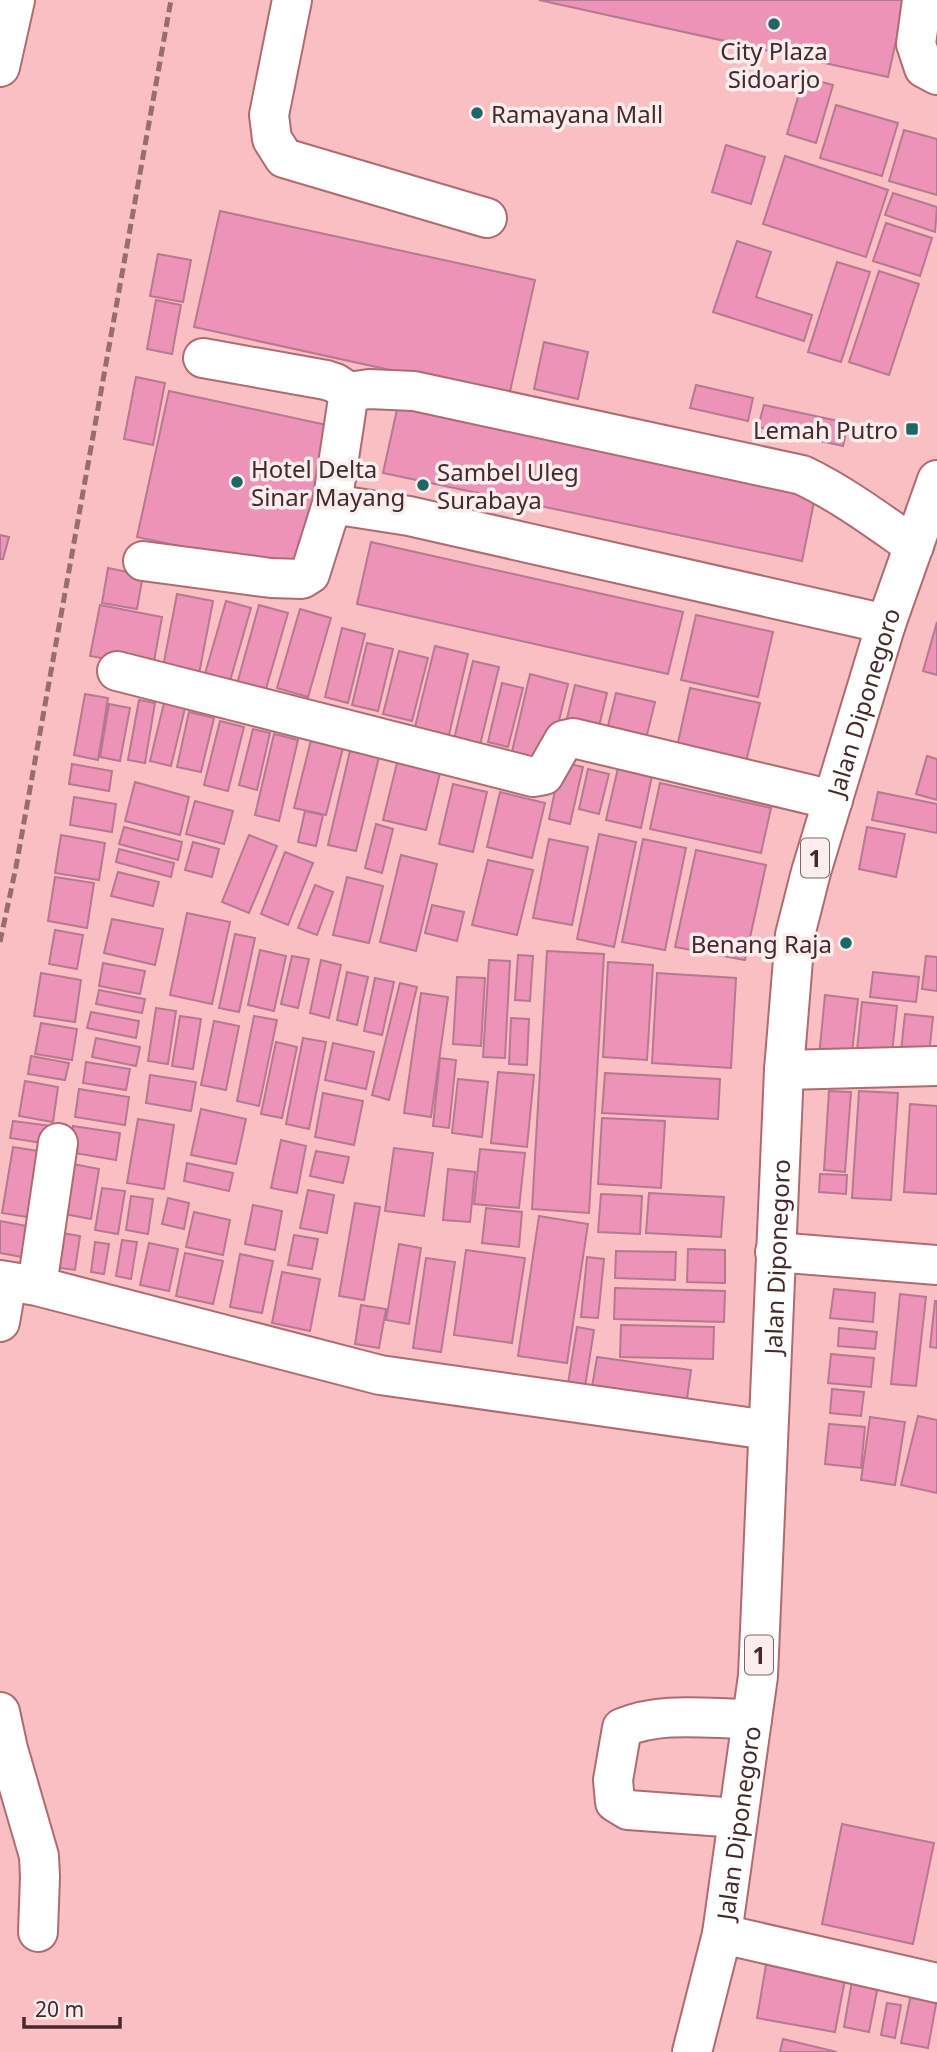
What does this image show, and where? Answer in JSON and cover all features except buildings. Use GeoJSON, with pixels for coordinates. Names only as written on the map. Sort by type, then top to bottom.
{"type":"FeatureCollection","features":[{"type":"Feature","properties":{"kind":"main road"},"geometry":{"type":"LineString","coordinates":[[0,67],[15,0]]}},
{"type":"Feature","properties":{"kind":"main road"},"geometry":{"type":"LineString","coordinates":[[292,0],[269,115],[272,139],[284,158],[487,218]]}},
{"type":"Feature","properties":{"kind":"main road"},"geometry":{"type":"LineString","coordinates":[[922,0],[916,44],[925,68],[937,75]]}},
{"type":"Feature","properties":{"kind":"main road"},"geometry":{"type":"LineString","coordinates":[[203,358],[326,380],[349,392],[369,389],[415,391],[802,475],[841,496],[925,530]]}},
{"type":"Feature","properties":{"kind":"main road"},"geometry":{"type":"LineString","coordinates":[[144,561],[271,578],[302,579],[310,574],[332,504],[349,392]]}},
{"type":"Feature","properties":{"kind":"main road","name":"Jalan Diponegoro"},"geometry":{"type":"LineString","coordinates":[[692,2052],[722,1934],[758,1676],[775,1252],[794,935],[886,624],[925,530],[937,480]]}},
{"type":"Feature","properties":{"kind":"main road"},"geometry":{"type":"LineString","coordinates":[[332,504],[409,516],[886,624]]}},
{"type":"Feature","properties":{"kind":"main road"},"geometry":{"type":"LineString","coordinates":[[117,671],[533,777],[544,775],[564,740],[573,738],[832,800]]}},
{"type":"Feature","properties":{"kind":"main road"},"geometry":{"type":"LineString","coordinates":[[784,1070],[937,1066]]}},
{"type":"Feature","properties":{"kind":"main road"},"geometry":{"type":"LineString","coordinates":[[0,1322],[58,1143]]}},
{"type":"Feature","properties":{"kind":"main road"},"geometry":{"type":"LineString","coordinates":[[775,1252],[937,1265]]}},
{"type":"Feature","properties":{"kind":"main road"},"geometry":{"type":"LineString","coordinates":[[15,1282],[380,1376],[768,1430]]}},
{"type":"Feature","properties":{"kind":"main road"},"geometry":{"type":"LineString","coordinates":[[0,1712],[39,1856],[38,1933]]}},
{"type":"Feature","properties":{"kind":"main road"},"geometry":{"type":"LineString","coordinates":[[738,1818],[628,1810],[615,1802],[613,1780],[622,1728],[638,1721],[657,1718],[752,1719]]}},
{"type":"Feature","properties":{"kind":"main road"},"geometry":{"type":"LineString","coordinates":[[722,1934],[937,1983]]}},
{"type":"Feature","properties":{"kind":"railway"},"geometry":{"type":"LineString","coordinates":[[0,942],[16,867],[171,0]]}},
{"type":"Feature","properties":{"kind":"place","name":"City Plaza Sidoarjo"},"geometry":{"type":"Point","coordinates":[774,24]}},
{"type":"Feature","properties":{"kind":"place","name":"Ramayana Mall"},"geometry":{"type":"Point","coordinates":[477,113]}},
{"type":"Feature","properties":{"kind":"place","name":"Lemah Putro"},"geometry":{"type":"Point","coordinates":[912,429]}},
{"type":"Feature","properties":{"kind":"place","name":"Hotel Delta Sinar Mayang"},"geometry":{"type":"Point","coordinates":[237,482]}},
{"type":"Feature","properties":{"kind":"place","name":"Sambel Uleg Surabaya"},"geometry":{"type":"Point","coordinates":[423,485]}},
{"type":"Feature","properties":{"kind":"place","name":"Benang Raja"},"geometry":{"type":"Point","coordinates":[846,943]}}]}
